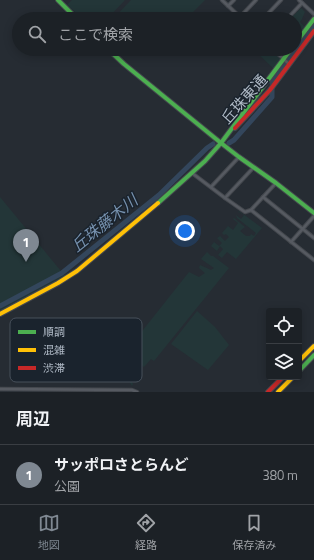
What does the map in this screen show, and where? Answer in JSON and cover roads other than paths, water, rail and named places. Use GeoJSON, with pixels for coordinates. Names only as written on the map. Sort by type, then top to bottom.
{"type":"FeatureCollection","features":[{"type":"Feature","properties":{"kind":"street"},"geometry":{"type":"LineString","coordinates":[[58,0],[70,12]]}},
{"type":"Feature","properties":{"kind":"street"},"geometry":{"type":"LineString","coordinates":[[222,0],[234,12]]}},
{"type":"Feature","properties":{"kind":"street"},"geometry":{"type":"LineString","coordinates":[[228,6],[234,0]]}},
{"type":"Feature","properties":{"kind":"street"},"geometry":{"type":"LineString","coordinates":[[246,12],[256,0]]}},
{"type":"Feature","properties":{"kind":"street"},"geometry":{"type":"LineString","coordinates":[[270,12],[281,0]]}},
{"type":"Feature","properties":{"kind":"street"},"geometry":{"type":"LineString","coordinates":[[299,0],[314,14]]}},
{"type":"Feature","properties":{"kind":"street"},"geometry":{"type":"LineString","coordinates":[[294,12],[302,3]]}},
{"type":"Feature","properties":{"kind":"street"},"geometry":{"type":"LineString","coordinates":[[302,35],[314,20]]}},
{"type":"Feature","properties":{"kind":"street","name":"丘珠東通"},"geometry":{"type":"LineString","coordinates":[[302,47],[314,31]]}},
{"type":"Feature","properties":{"kind":"street"},"geometry":{"type":"LineString","coordinates":[[115,56],[221,143],[276,183],[314,215],[291,242]]}},
{"type":"Feature","properties":{"kind":"street"},"geometry":{"type":"LineString","coordinates":[[281,56],[289,64]]}},
{"type":"Feature","properties":{"kind":"street","name":"丘珠東通"},"geometry":{"type":"LineString","coordinates":[[227,136],[286,56]]}},
{"type":"Feature","properties":{"kind":"street","name":"丘珠東通"},"geometry":{"type":"LineString","coordinates":[[227,136],[270,90],[295,56]]}},
{"type":"Feature","properties":{"kind":"street"},"geometry":{"type":"LineString","coordinates":[[0,314],[58,283],[77,270],[116,239],[192,173],[227,136]]}},
{"type":"Feature","properties":{"kind":"street"},"geometry":{"type":"LineString","coordinates":[[211,187],[239,157]]}},
{"type":"Feature","properties":{"kind":"street"},"geometry":{"type":"LineString","coordinates":[[225,198],[254,167]]}},
{"type":"Feature","properties":{"kind":"street"},"geometry":{"type":"LineString","coordinates":[[192,173],[244,212],[252,210],[276,183]]}},
{"type":"Feature","properties":{"kind":"street"},"geometry":{"type":"LineString","coordinates":[[263,197],[314,238]]}},
{"type":"Feature","properties":{"kind":"street"},"geometry":{"type":"LineString","coordinates":[[252,210],[314,260]]}},
{"type":"Feature","properties":{"kind":"street"},"geometry":{"type":"LineString","coordinates":[[302,358],[314,346]]}},
{"type":"Feature","properties":{"kind":"street"},"geometry":{"type":"LineString","coordinates":[[302,367],[314,355]]}},
{"type":"Feature","properties":{"kind":"street"},"geometry":{"type":"LineString","coordinates":[[268,392],[280,380]]}},
{"type":"Feature","properties":{"kind":"street"},"geometry":{"type":"LineString","coordinates":[[278,392],[290,380]]}},
{"type":"Feature","properties":{"kind":"street"},"geometry":{"type":"LineString","coordinates":[[0,389],[132,390],[137,392]]}},
{"type":"Feature","properties":{"kind":"waterway","name":"丘珠藤木川"},"geometry":{"type":"LineString","coordinates":[[302,41],[314,25]]}},
{"type":"Feature","properties":{"kind":"waterway","name":"丘珠藤木川"},"geometry":{"type":"LineString","coordinates":[[287,60],[290,56]]}},
{"type":"Feature","properties":{"kind":"waterway","name":"丘珠藤木川"},"geometry":{"type":"LineString","coordinates":[[272,83],[285,64]]}},
{"type":"Feature","properties":{"kind":"waterway","name":"丘珠藤木川"},"geometry":{"type":"LineString","coordinates":[[229,143],[234,140],[272,97],[272,89]]}},
{"type":"Feature","properties":{"kind":"waterway","name":"丘珠藤木川"},"geometry":{"type":"LineString","coordinates":[[0,306],[62,273],[159,195],[207,148],[213,144]]}},
{"type":"Feature","properties":{"kind":"place","name":"サッポロさとらんど"},"geometry":{"type":"Point","coordinates":[26,262]}}]}
